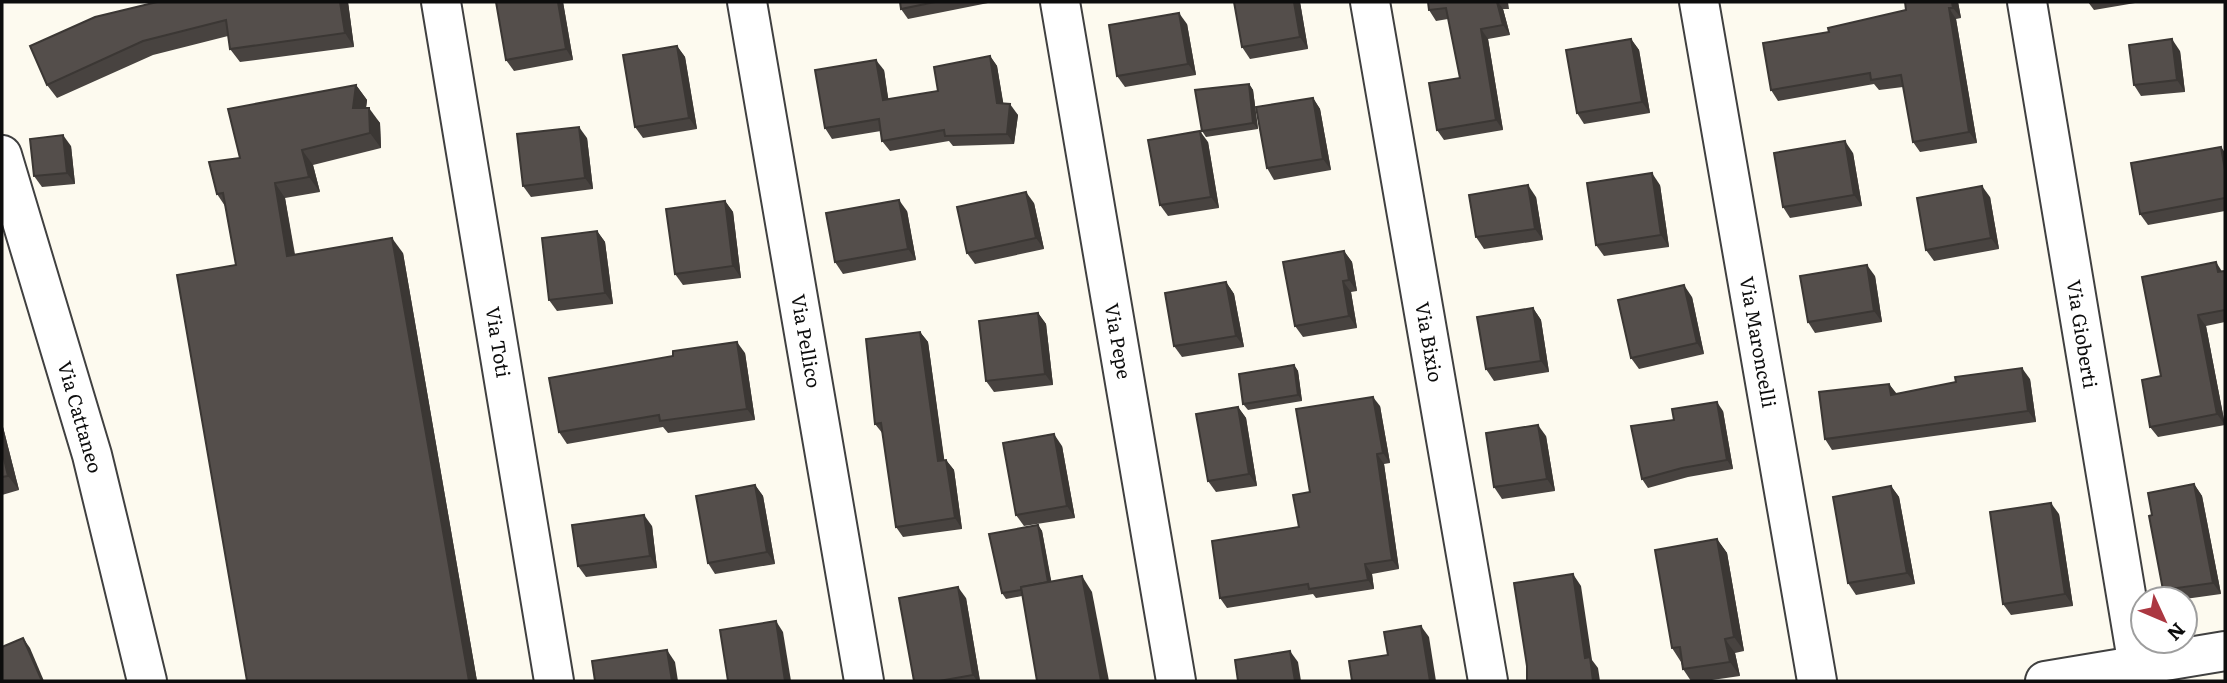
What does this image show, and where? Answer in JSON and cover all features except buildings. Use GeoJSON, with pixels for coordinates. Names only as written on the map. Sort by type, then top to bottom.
{"type":"FeatureCollection","features":[{"type":"Feature","properties":{"kind":"street","name":"Via Toti"},"geometry":{"type":"LineString","coordinates":[[441,2],[554,681]]}},
{"type":"Feature","properties":{"kind":"street","name":"Via Pellico"},"geometry":{"type":"LineString","coordinates":[[747,2],[864,681]]}},
{"type":"Feature","properties":{"kind":"street","name":"Via Pepe"},"geometry":{"type":"LineString","coordinates":[[1060,2],[1176,681]]}},
{"type":"Feature","properties":{"kind":"street","name":"Via Bixio"},"geometry":{"type":"LineString","coordinates":[[1370,2],[1488,681]]}},
{"type":"Feature","properties":{"kind":"street","name":"Via Maroncelli"},"geometry":{"type":"LineString","coordinates":[[1699,2],[1817,681]]}},
{"type":"Feature","properties":{"kind":"street","name":"Via Gioberti"},"geometry":{"type":"LineString","coordinates":[[2027,2],[2138,666]]}},
{"type":"Feature","properties":{"kind":"street","name":"Via Cattaneo"},"geometry":{"type":"LineString","coordinates":[[2,155],[92,455],[147,681]]}},
{"type":"Feature","properties":{"kind":"street"},"geometry":{"type":"LineString","coordinates":[[2045,681],[2225,651]]}}]}
